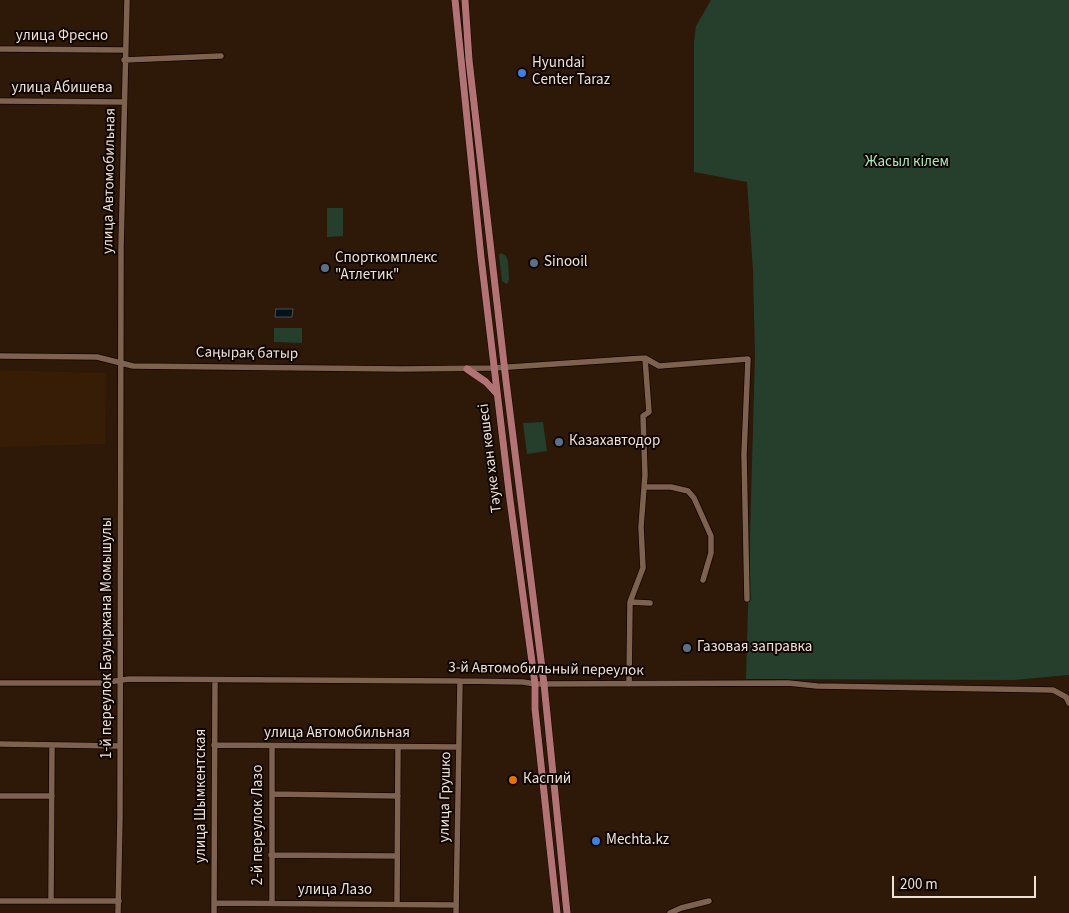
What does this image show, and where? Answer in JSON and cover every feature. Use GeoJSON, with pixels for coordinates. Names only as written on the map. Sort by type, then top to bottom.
{"type":"FeatureCollection","features":[{"type":"Feature","properties":{"kind":"main road","name":"Тәуке хан көшесі"},"geometry":{"type":"LineString","coordinates":[[455,0],[494,368],[535,684],[535,709],[557,913]]}},
{"type":"Feature","properties":{"kind":"main road","name":"Тәуке хан көшесі"},"geometry":{"type":"LineString","coordinates":[[465,0],[469,60],[504,368],[544,684],[567,913]]}},
{"type":"Feature","properties":{"kind":"main road"},"geometry":{"type":"LineString","coordinates":[[467,368],[498,394]]}},
{"type":"Feature","properties":{"kind":"street","name":"улица Автомобильная"},"geometry":{"type":"LineString","coordinates":[[121,363],[126,0]]}},
{"type":"Feature","properties":{"kind":"street","name":"улица Фресно"},"geometry":{"type":"LineString","coordinates":[[0,50],[124,50]]}},
{"type":"Feature","properties":{"kind":"street"},"geometry":{"type":"LineString","coordinates":[[124,60],[221,56]]}},
{"type":"Feature","properties":{"kind":"street","name":"улица Абишева"},"geometry":{"type":"LineString","coordinates":[[0,101],[124,102]]}},
{"type":"Feature","properties":{"kind":"street","name":"Саңырақ батыр"},"geometry":{"type":"LineString","coordinates":[[0,356],[97,357],[133,366],[401,369],[504,368],[645,358]]}},
{"type":"Feature","properties":{"kind":"street"},"geometry":{"type":"LineString","coordinates":[[628,684],[630,602],[643,568],[641,527],[644,487],[643,416],[649,412],[645,358]]}},
{"type":"Feature","properties":{"kind":"street"},"geometry":{"type":"LineString","coordinates":[[645,358],[659,366],[748,359],[744,454],[747,600]]}},
{"type":"Feature","properties":{"kind":"street","name":"1-й переулок Бауыржана Момышулы"},"geometry":{"type":"LineString","coordinates":[[118,913],[121,363]]}},
{"type":"Feature","properties":{"kind":"street"},"geometry":{"type":"LineString","coordinates":[[644,487],[671,487],[688,491],[694,498],[711,536],[711,553],[702,580]]}},
{"type":"Feature","properties":{"kind":"street"},"geometry":{"type":"LineString","coordinates":[[630,602],[650,603]]}},
{"type":"Feature","properties":{"kind":"street","name":"3-й Автомобильный переулок"},"geometry":{"type":"LineString","coordinates":[[0,683],[102,683],[129,679],[460,681],[523,682],[535,684],[788,684],[1053,690],[1066,698],[1069,703]]}},
{"type":"Feature","properties":{"kind":"street","name":"улица Шымкентская"},"geometry":{"type":"LineString","coordinates":[[214,913],[215,680]]}},
{"type":"Feature","properties":{"kind":"street","name":"улица Грушко"},"geometry":{"type":"LineString","coordinates":[[456,913],[460,681]]}},
{"type":"Feature","properties":{"kind":"street"},"geometry":{"type":"LineString","coordinates":[[0,744],[120,746]]}},
{"type":"Feature","properties":{"kind":"street"},"geometry":{"type":"LineString","coordinates":[[51,901],[52,745]]}},
{"type":"Feature","properties":{"kind":"street","name":"улица Автомобильная"},"geometry":{"type":"LineString","coordinates":[[214,745],[459,747]]}},
{"type":"Feature","properties":{"kind":"street","name":"2-й переулок Лазо"},"geometry":{"type":"LineString","coordinates":[[272,746],[272,904]]}},
{"type":"Feature","properties":{"kind":"street"},"geometry":{"type":"LineString","coordinates":[[397,904],[398,747]]}},
{"type":"Feature","properties":{"kind":"street"},"geometry":{"type":"LineString","coordinates":[[272,794],[398,796]]}},
{"type":"Feature","properties":{"kind":"street"},"geometry":{"type":"LineString","coordinates":[[0,796],[52,796]]}},
{"type":"Feature","properties":{"kind":"street"},"geometry":{"type":"LineString","coordinates":[[271,855],[397,856]]}},
{"type":"Feature","properties":{"kind":"street"},"geometry":{"type":"LineString","coordinates":[[0,901],[118,901]]}},
{"type":"Feature","properties":{"kind":"street"},"geometry":{"type":"LineString","coordinates":[[670,913],[681,908],[709,901]]}},
{"type":"Feature","properties":{"kind":"street","name":"улица Лазо"},"geometry":{"type":"LineString","coordinates":[[214,903],[456,905]]}},
{"type":"Feature","properties":{"kind":"shaded area"},"geometry":{"type":"Polygon","coordinates":[[[276,309],[293,309],[292,317],[275,317],[276,309]]]}},
{"type":"Feature","properties":{"kind":"shaded area"},"geometry":{"type":"Polygon","coordinates":[[[0,370],[106,373],[105,444],[0,447],[0,370]]]}},
{"type":"Feature","properties":{"kind":"green space","name":"Жасыл кілем"},"geometry":{"type":"Polygon","coordinates":[[[711,0],[1069,0],[1069,675],[1014,680],[746,679],[755,355],[753,271],[747,182],[694,172],[694,42],[696,26],[711,0]]]}},
{"type":"Feature","properties":{"kind":"green space"},"geometry":{"type":"Polygon","coordinates":[[[327,208],[343,208],[343,236],[327,237],[327,208]]]}},
{"type":"Feature","properties":{"kind":"green space"},"geometry":{"type":"Polygon","coordinates":[[[501,253],[506,256],[508,261],[509,279],[507,284],[502,281],[499,255],[501,253]]]}},
{"type":"Feature","properties":{"kind":"green space"},"geometry":{"type":"Polygon","coordinates":[[[274,328],[302,328],[302,343],[274,342],[274,328]]]}},
{"type":"Feature","properties":{"kind":"green space"},"geometry":{"type":"Polygon","coordinates":[[[543,422],[547,451],[527,454],[523,423],[543,422]]]}},
{"type":"Feature","properties":{"kind":"place","name":"Hyundai Center Taraz"},"geometry":{"type":"Point","coordinates":[522,73]}},
{"type":"Feature","properties":{"kind":"place","name":"Sinooil"},"geometry":{"type":"Point","coordinates":[534,263]}},
{"type":"Feature","properties":{"kind":"place","name":"Спорткомплекс \"Атлетик\""},"geometry":{"type":"Point","coordinates":[325,268]}},
{"type":"Feature","properties":{"kind":"place","name":"Казахавтодор"},"geometry":{"type":"Point","coordinates":[559,442]}},
{"type":"Feature","properties":{"kind":"place","name":"Газовая заправка"},"geometry":{"type":"Point","coordinates":[687,648]}},
{"type":"Feature","properties":{"kind":"place","name":"Каспий"},"geometry":{"type":"Point","coordinates":[513,780]}},
{"type":"Feature","properties":{"kind":"place","name":"Mechta.kz"},"geometry":{"type":"Point","coordinates":[596,841]}}]}
